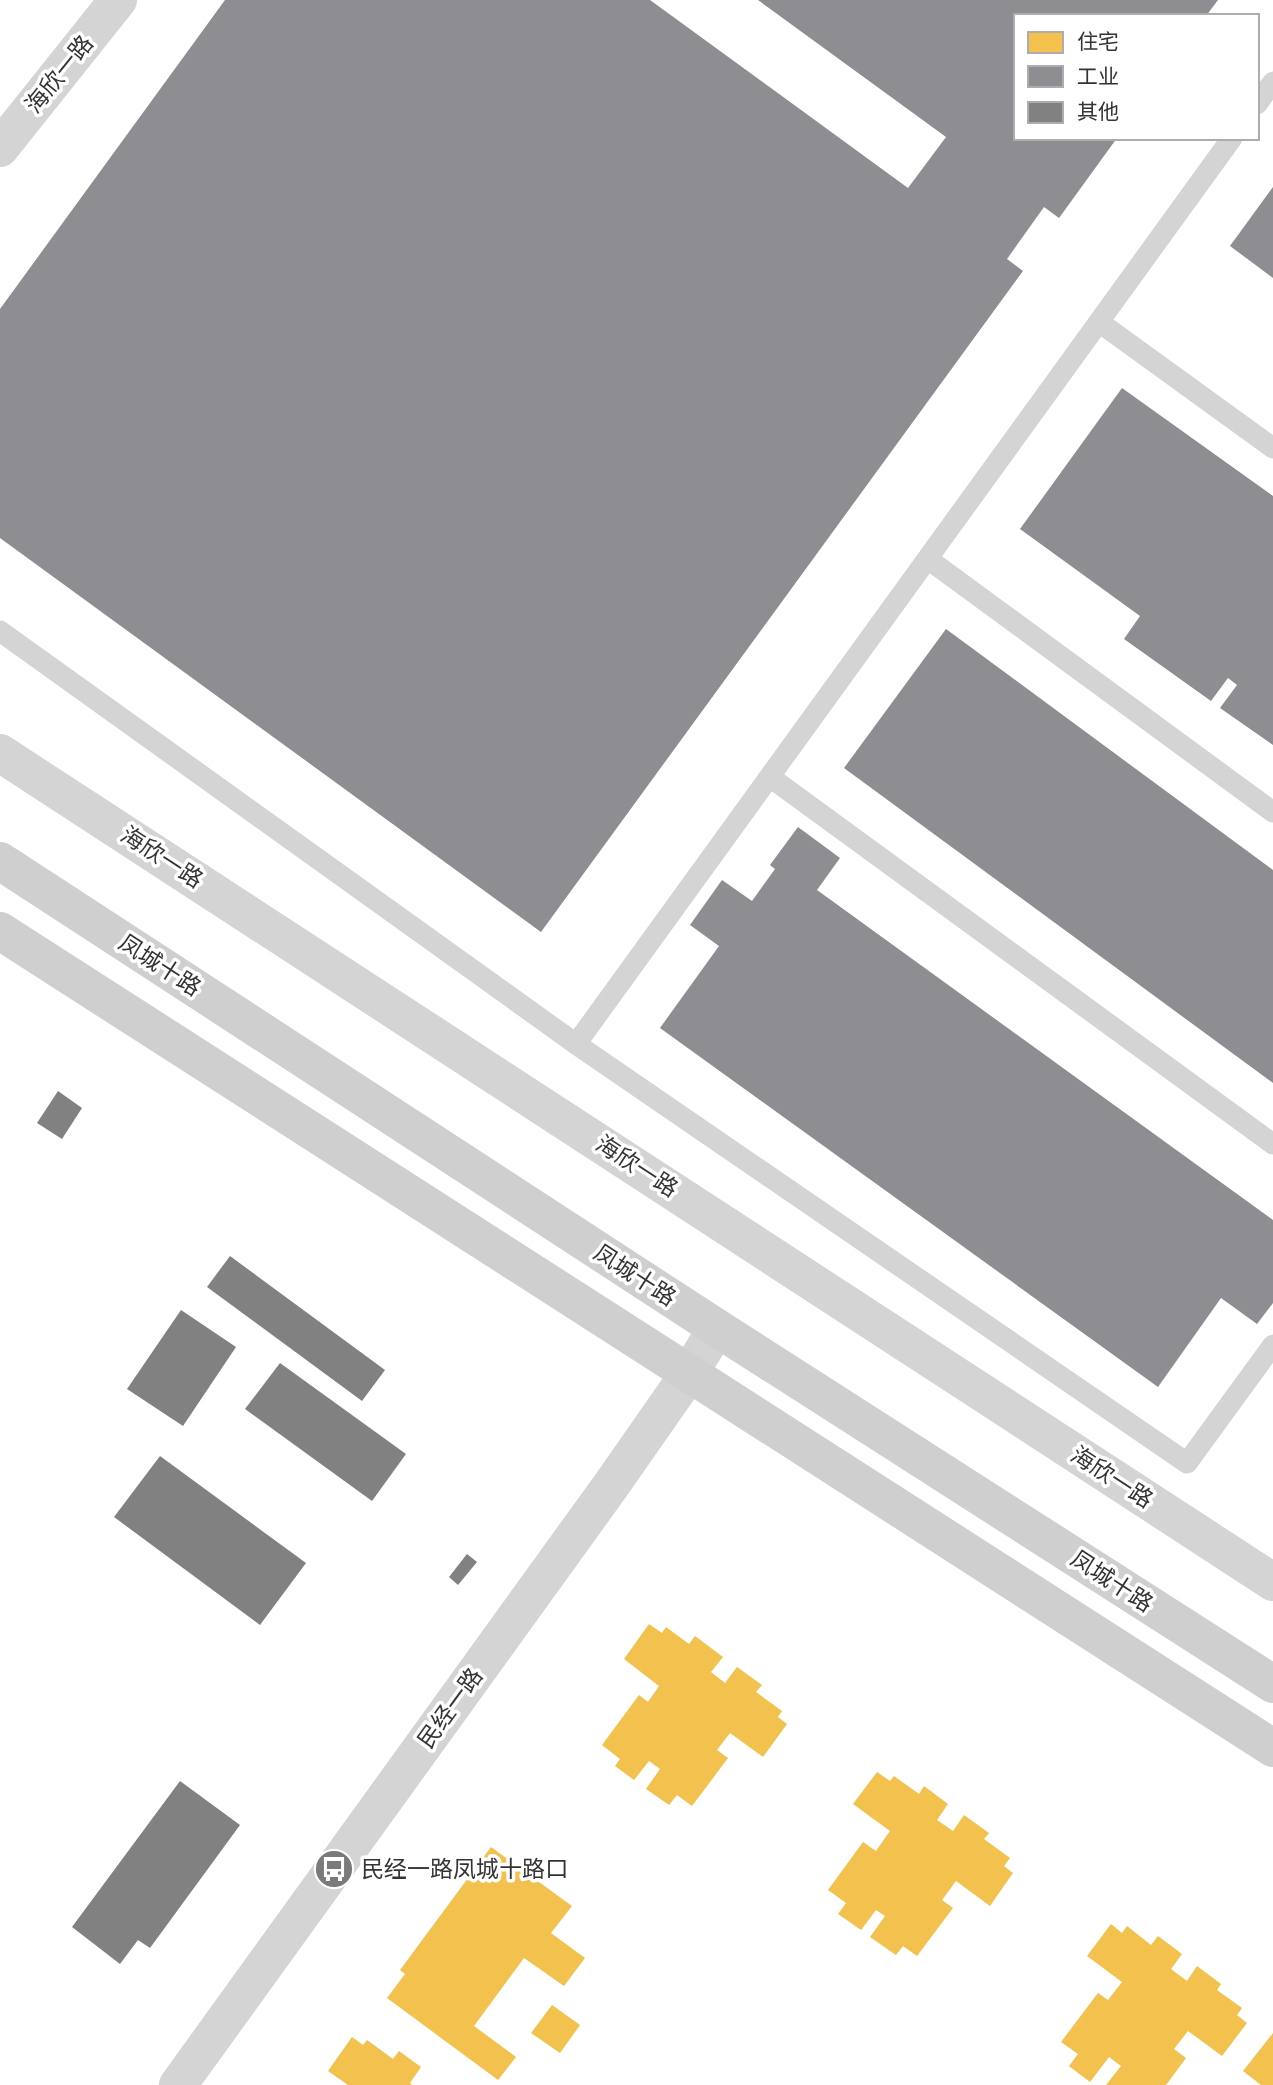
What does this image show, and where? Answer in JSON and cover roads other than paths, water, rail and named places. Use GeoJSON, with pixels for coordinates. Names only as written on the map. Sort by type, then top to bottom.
{"type":"FeatureCollection","features":[{"type":"Feature","properties":{"kind":"main road","name":"凤城十路"},"geometry":{"type":"LineString","coordinates":[[0,861],[717,1328],[1273,1684]]}},
{"type":"Feature","properties":{"kind":"main road"},"geometry":{"type":"LineString","coordinates":[[0,931],[1273,1748]]}},
{"type":"Feature","properties":{"kind":"street","name":"海欣一路"},"geometry":{"type":"LineString","coordinates":[[0,148],[118,0]]}},
{"type":"Feature","properties":{"kind":"street","name":"海欣一路"},"geometry":{"type":"LineString","coordinates":[[0,752],[1273,1582]]}},
{"type":"Feature","properties":{"kind":"street","name":"民经一路"},"geometry":{"type":"LineString","coordinates":[[178,2085],[612,1484],[688,1375],[717,1328]]}},
{"type":"Feature","properties":{"kind":"lane"},"geometry":{"type":"LineString","coordinates":[[1259,101],[1273,82]]}},
{"type":"Feature","properties":{"kind":"lane"},"geometry":{"type":"LineString","coordinates":[[576,1045],[1231,140]]}},
{"type":"Feature","properties":{"kind":"lane"},"geometry":{"type":"LineString","coordinates":[[1099,322],[1273,448]]}},
{"type":"Feature","properties":{"kind":"lane"},"geometry":{"type":"LineString","coordinates":[[928,558],[1273,812]]}},
{"type":"Feature","properties":{"kind":"lane"},"geometry":{"type":"LineString","coordinates":[[0,631],[576,1045],[1187,1463],[1273,1345]]}},
{"type":"Feature","properties":{"kind":"lane"},"geometry":{"type":"LineString","coordinates":[[770,777],[1273,1144]]}},
{"type":"Feature","properties":{"kind":"place","name":"民经一路凤城十路口"},"geometry":{"type":"Point","coordinates":[334,1869]}}]}
